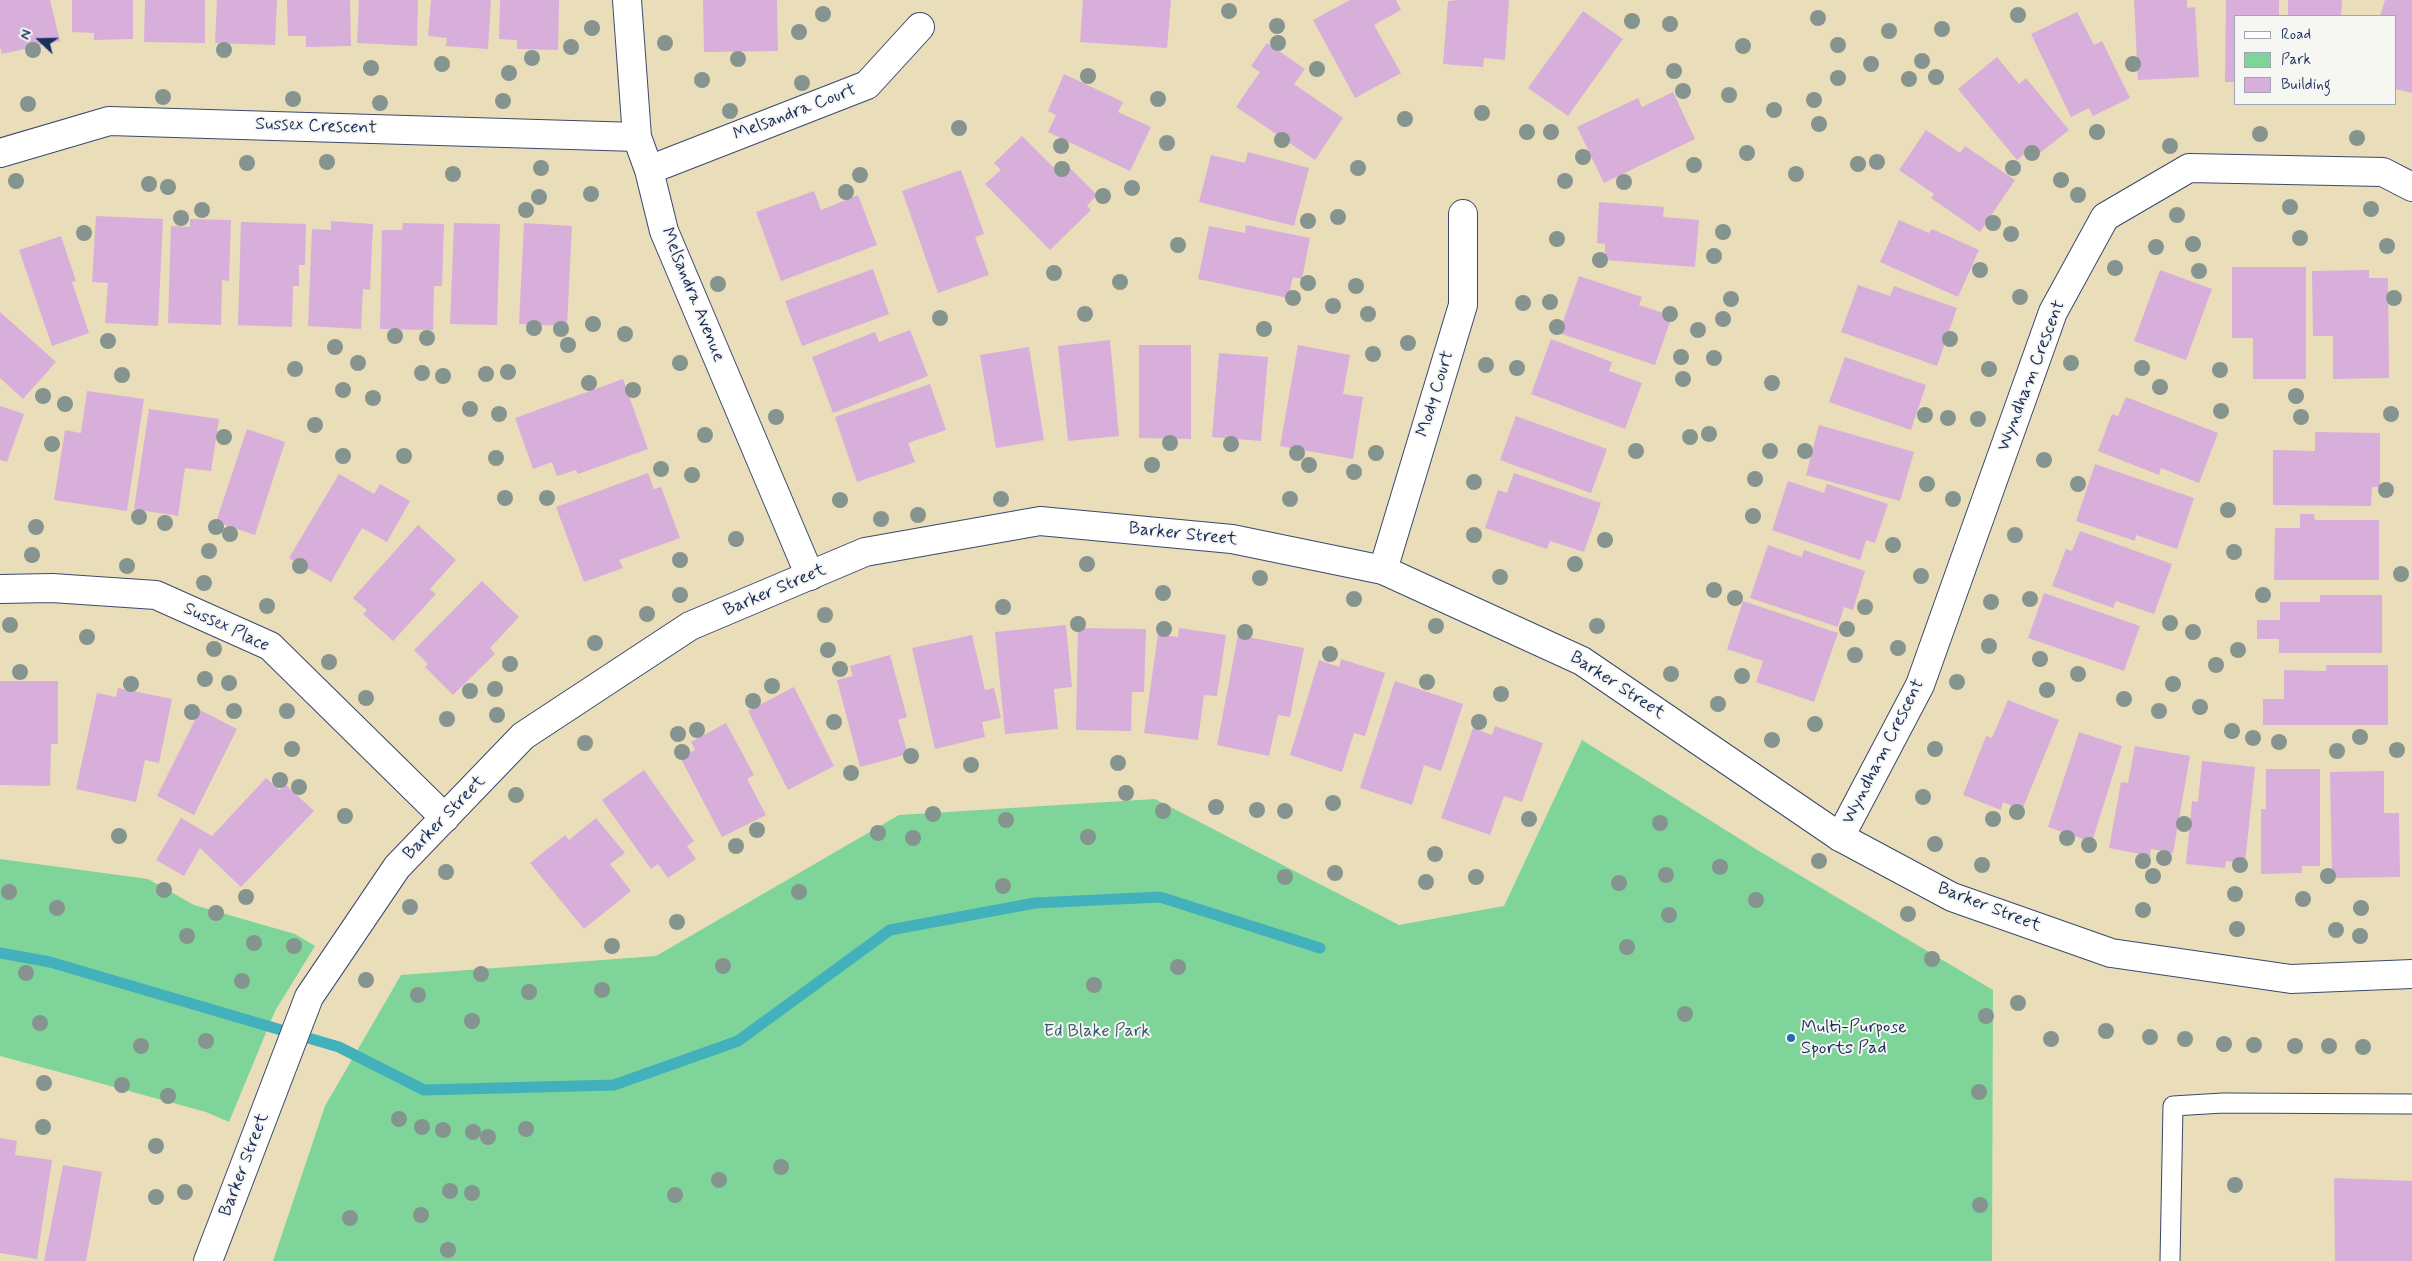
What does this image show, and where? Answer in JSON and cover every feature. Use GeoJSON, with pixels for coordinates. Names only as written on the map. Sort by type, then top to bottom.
{"type":"FeatureCollection","features":[{"type":"Feature","properties":{"kind":"street","name":"Melsandra Avenue"},"geometry":{"type":"LineString","coordinates":[[628,0],[637,137],[650,170],[664,232],[810,576]]}},
{"type":"Feature","properties":{"kind":"street","name":"Melsandra Court"},"geometry":{"type":"LineString","coordinates":[[650,170],[867,85],[920,27]]}},
{"type":"Feature","properties":{"kind":"street","name":"Sussex Crescent"},"geometry":{"type":"LineString","coordinates":[[0,153],[109,120],[637,137]]}},
{"type":"Feature","properties":{"kind":"street","name":"Wyndham Crescent"},"geometry":{"type":"LineString","coordinates":[[1840,837],[1920,685],[2053,312],[2105,217],[2189,168],[2383,172],[2412,187]]}},
{"type":"Feature","properties":{"kind":"street","name":"Mody Court"},"geometry":{"type":"LineString","coordinates":[[1383,570],[1463,305],[1463,214]]}},
{"type":"Feature","properties":{"kind":"street","name":"Barker Street"},"geometry":{"type":"LineString","coordinates":[[208,1261],[309,997],[397,868],[523,736],[690,626],[865,552],[1040,521],[1232,539],[1383,570],[1582,661],[1840,837],[1952,897],[2111,953],[2291,979],[2412,974]]}},
{"type":"Feature","properties":{"kind":"street","name":"Sussex Place"},"geometry":{"type":"LineString","coordinates":[[0,589],[52,588],[156,595],[270,646],[445,818]]}},
{"type":"Feature","properties":{"kind":"lane"},"geometry":{"type":"LineString","coordinates":[[2170,1261],[2173,1106],[2223,1103],[2412,1104]]}},
{"type":"Feature","properties":{"kind":"green space","name":"Ed Blake Park"},"geometry":{"type":"Polygon","coordinates":[[[1582,740],[1759,851],[1993,990],[1992,1261],[273,1261],[325,1106],[401,975],[656,956],[899,815],[1155,799],[1399,925],[1504,906],[1582,740]]]}},
{"type":"Feature","properties":{"kind":"green space"},"geometry":{"type":"Polygon","coordinates":[[[0,859],[148,879],[194,905],[295,934],[315,946],[275,1011],[229,1122],[206,1112],[0,1056],[0,859]]]}},
{"type":"Feature","properties":{"kind":"building"},"geometry":{"type":"Polygon","coordinates":[[[0,0],[50,0],[60,41],[2,54],[0,46],[0,0]]]}},
{"type":"Feature","properties":{"kind":"building"},"geometry":{"type":"Polygon","coordinates":[[[72,0],[133,0],[133,39],[94,40],[94,33],[72,32],[72,0]]]}},
{"type":"Feature","properties":{"kind":"building"},"geometry":{"type":"Polygon","coordinates":[[[145,0],[205,0],[205,43],[144,42],[145,0]]]}},
{"type":"Feature","properties":{"kind":"building"},"geometry":{"type":"Polygon","coordinates":[[[217,0],[277,0],[275,45],[215,43],[217,0]]]}},
{"type":"Feature","properties":{"kind":"building"},"geometry":{"type":"Polygon","coordinates":[[[287,0],[350,0],[351,46],[306,47],[306,36],[288,36],[287,0]]]}},
{"type":"Feature","properties":{"kind":"building"},"geometry":{"type":"Polygon","coordinates":[[[359,0],[418,0],[417,46],[357,43],[359,0]]]}},
{"type":"Feature","properties":{"kind":"building"},"geometry":{"type":"Polygon","coordinates":[[[431,0],[491,0],[488,49],[446,46],[447,38],[428,36],[431,0]]]}},
{"type":"Feature","properties":{"kind":"building"},"geometry":{"type":"Polygon","coordinates":[[[500,0],[559,0],[558,50],[517,49],[517,40],[499,39],[500,0]]]}},
{"type":"Feature","properties":{"kind":"building"},"geometry":{"type":"Polygon","coordinates":[[[703,0],[777,0],[778,51],[704,52],[703,0]]]}},
{"type":"Feature","properties":{"kind":"building"},"geometry":{"type":"Polygon","coordinates":[[[1083,0],[1171,0],[1167,48],[1080,42],[1083,0]]]}},
{"type":"Feature","properties":{"kind":"building"},"geometry":{"type":"Polygon","coordinates":[[[1350,0],[1396,0],[1401,10],[1374,25],[1401,73],[1355,98],[1313,20],[1350,0]]]}},
{"type":"Feature","properties":{"kind":"building"},"geometry":{"type":"Polygon","coordinates":[[[1509,0],[1505,60],[1484,58],[1483,67],[1443,64],[1448,1],[1509,0]]]}},
{"type":"Feature","properties":{"kind":"building"},"geometry":{"type":"Polygon","coordinates":[[[2134,0],[2187,0],[2187,8],[2195,7],[2199,77],[2138,80],[2134,0]]]}},
{"type":"Feature","properties":{"kind":"building"},"geometry":{"type":"Polygon","coordinates":[[[2226,0],[2279,0],[2279,15],[2234,15],[2234,82],[2225,82],[2226,0]]]}},
{"type":"Feature","properties":{"kind":"building"},"geometry":{"type":"Polygon","coordinates":[[[2288,0],[2342,0],[2341,15],[2288,15],[2288,0]]]}},
{"type":"Feature","properties":{"kind":"building"},"geometry":{"type":"Polygon","coordinates":[[[2385,0],[2412,0],[2412,93],[2397,89],[2397,15],[2380,15],[2385,0]]]}},
{"type":"Feature","properties":{"kind":"building"},"geometry":{"type":"Polygon","coordinates":[[[1583,11],[1623,39],[1568,116],[1528,88],[1583,11]]]}},
{"type":"Feature","properties":{"kind":"building"},"geometry":{"type":"Polygon","coordinates":[[[2077,12],[2094,45],[2102,41],[2130,98],[2093,116],[2089,108],[2071,117],[2031,34],[2077,12]]]}},
{"type":"Feature","properties":{"kind":"building"},"geometry":{"type":"Polygon","coordinates":[[[1267,43],[1305,69],[1294,84],[1343,118],[1315,160],[1236,107],[1260,72],[1251,66],[1267,43]]]}},
{"type":"Feature","properties":{"kind":"building"},"geometry":{"type":"Polygon","coordinates":[[[1997,57],[2019,84],[2026,78],[2069,130],[2040,153],[2034,146],[2017,160],[1958,89],[1997,57]]]}},
{"type":"Feature","properties":{"kind":"building"},"geometry":{"type":"Polygon","coordinates":[[[1064,74],[1123,102],[1118,112],[1151,127],[1130,171],[1048,132],[1056,115],[1048,111],[1064,74]]]}},
{"type":"Feature","properties":{"kind":"building"},"geometry":{"type":"Polygon","coordinates":[[[1673,92],[1695,139],[1604,183],[1577,127],[1638,98],[1642,107],[1673,92]]]}},
{"type":"Feature","properties":{"kind":"building"},"geometry":{"type":"Polygon","coordinates":[[[1926,130],[1960,153],[1965,146],[2015,180],[1980,232],[1931,198],[1934,194],[1899,170],[1926,130]]]}},
{"type":"Feature","properties":{"kind":"building"},"geometry":{"type":"Polygon","coordinates":[[[1022,136],[1062,176],[1070,168],[1097,195],[1087,206],[1091,210],[1050,250],[985,184],[1001,170],[994,163],[1022,136]]]}},
{"type":"Feature","properties":{"kind":"building"},"geometry":{"type":"Polygon","coordinates":[[[1248,152],[1309,168],[1294,226],[1199,202],[1211,155],[1245,163],[1248,152]]]}},
{"type":"Feature","properties":{"kind":"building"},"geometry":{"type":"Polygon","coordinates":[[[961,170],[984,234],[975,237],[989,275],[938,293],[902,191],[961,170]]]}},
{"type":"Feature","properties":{"kind":"building"},"geometry":{"type":"Polygon","coordinates":[[[814,191],[821,210],[858,195],[877,245],[781,281],[756,212],[814,191]]]}},
{"type":"Feature","properties":{"kind":"building"},"geometry":{"type":"Polygon","coordinates":[[[1599,202],[1664,207],[1663,217],[1699,220],[1695,267],[1605,260],[1605,244],[1597,243],[1599,202]]]}},
{"type":"Feature","properties":{"kind":"building"},"geometry":{"type":"Polygon","coordinates":[[[96,216],[163,219],[158,326],[105,323],[108,283],[92,282],[96,216]]]}},
{"type":"Feature","properties":{"kind":"building"},"geometry":{"type":"Polygon","coordinates":[[[190,219],[231,220],[229,281],[222,280],[221,325],[168,323],[171,226],[190,227],[190,219]]]}},
{"type":"Feature","properties":{"kind":"building"},"geometry":{"type":"Polygon","coordinates":[[[1899,220],[1929,233],[1932,229],[1979,250],[1958,297],[1880,262],[1899,220]]]}},
{"type":"Feature","properties":{"kind":"building"},"geometry":{"type":"Polygon","coordinates":[[[331,221],[373,224],[370,290],[363,289],[361,329],[308,326],[312,229],[331,230],[331,221]]]}},
{"type":"Feature","properties":{"kind":"building"},"geometry":{"type":"Polygon","coordinates":[[[241,222],[306,224],[305,265],[299,265],[299,286],[293,286],[292,327],[238,325],[241,222]]]}},
{"type":"Feature","properties":{"kind":"building"},"geometry":{"type":"Polygon","coordinates":[[[403,223],[444,224],[442,286],[434,286],[433,330],[380,329],[382,230],[402,230],[403,223]]]}},
{"type":"Feature","properties":{"kind":"building"},"geometry":{"type":"Polygon","coordinates":[[[454,223],[500,224],[497,325],[450,324],[454,223]]]}},
{"type":"Feature","properties":{"kind":"building"},"geometry":{"type":"Polygon","coordinates":[[[524,223],[572,226],[567,326],[519,324],[524,223]]]}},
{"type":"Feature","properties":{"kind":"building"},"geometry":{"type":"Polygon","coordinates":[[[1246,225],[1310,238],[1302,279],[1293,277],[1288,298],[1198,279],[1209,226],[1245,233],[1246,225]]]}},
{"type":"Feature","properties":{"kind":"building"},"geometry":{"type":"Polygon","coordinates":[[[61,236],[76,281],[72,282],[89,333],[52,346],[19,250],[61,236]]]}},
{"type":"Feature","properties":{"kind":"building"},"geometry":{"type":"Polygon","coordinates":[[[2232,267],[2306,267],[2306,379],[2253,379],[2253,338],[2232,338],[2232,267]]]}},
{"type":"Feature","properties":{"kind":"building"},"geometry":{"type":"Polygon","coordinates":[[[873,269],[889,314],[802,346],[785,301],[873,269]]]}},
{"type":"Feature","properties":{"kind":"building"},"geometry":{"type":"Polygon","coordinates":[[[2160,270],[2212,289],[2186,360],[2134,341],[2160,270]]]}},
{"type":"Feature","properties":{"kind":"building"},"geometry":{"type":"Polygon","coordinates":[[[2369,270],[2369,278],[2388,278],[2389,378],[2333,379],[2333,336],[2313,336],[2312,271],[2369,270]]]}},
{"type":"Feature","properties":{"kind":"building"},"geometry":{"type":"Polygon","coordinates":[[[1579,276],[1642,297],[1639,305],[1672,316],[1655,365],[1559,333],[1579,276]]]}},
{"type":"Feature","properties":{"kind":"building"},"geometry":{"type":"Polygon","coordinates":[[[1858,285],[1890,296],[1894,286],[1957,308],[1937,366],[1841,332],[1858,285]]]}},
{"type":"Feature","properties":{"kind":"building"},"geometry":{"type":"Polygon","coordinates":[[[0,312],[56,362],[23,399],[0,378],[0,312]]]}},
{"type":"Feature","properties":{"kind":"building"},"geometry":{"type":"Polygon","coordinates":[[[910,330],[928,376],[833,413],[812,357],[875,332],[879,342],[910,330]]]}},
{"type":"Feature","properties":{"kind":"building"},"geometry":{"type":"Polygon","coordinates":[[[1551,339],[1612,362],[1609,371],[1642,383],[1625,429],[1531,394],[1551,339]]]}},
{"type":"Feature","properties":{"kind":"building"},"geometry":{"type":"Polygon","coordinates":[[[1110,340],[1119,436],[1068,441],[1058,346],[1110,340]]]}},
{"type":"Feature","properties":{"kind":"building"},"geometry":{"type":"Polygon","coordinates":[[[1139,345],[1191,345],[1191,439],[1139,438],[1139,345]]]}},
{"type":"Feature","properties":{"kind":"building"},"geometry":{"type":"Polygon","coordinates":[[[1298,345],[1350,355],[1343,394],[1363,397],[1353,459],[1280,446],[1298,345]]]}},
{"type":"Feature","properties":{"kind":"building"},"geometry":{"type":"Polygon","coordinates":[[[1029,347],[1044,440],[996,448],[980,355],[1029,347]]]}},
{"type":"Feature","properties":{"kind":"building"},"geometry":{"type":"Polygon","coordinates":[[[1219,353],[1268,357],[1261,441],[1212,437],[1219,353]]]}},
{"type":"Feature","properties":{"kind":"building"},"geometry":{"type":"Polygon","coordinates":[[[1845,357],[1926,385],[1911,430],[1829,402],[1845,357]]]}},
{"type":"Feature","properties":{"kind":"building"},"geometry":{"type":"Polygon","coordinates":[[[623,379],[648,449],[578,474],[576,470],[557,476],[552,462],[533,469],[515,418],[623,379]]]}},
{"type":"Feature","properties":{"kind":"building"},"geometry":{"type":"Polygon","coordinates":[[[930,384],[946,430],[908,443],[915,462],[857,482],[835,417],[930,384]]]}},
{"type":"Feature","properties":{"kind":"building"},"geometry":{"type":"Polygon","coordinates":[[[87,391],[144,399],[127,511],[54,500],[65,430],[81,433],[87,391]]]}},
{"type":"Feature","properties":{"kind":"building"},"geometry":{"type":"Polygon","coordinates":[[[2126,397],[2218,433],[2199,483],[2161,468],[2159,475],[2098,451],[2112,414],[2118,416],[2126,397]]]}},
{"type":"Feature","properties":{"kind":"building"},"geometry":{"type":"Polygon","coordinates":[[[0,406],[24,414],[7,462],[0,460],[0,406]]]}},
{"type":"Feature","properties":{"kind":"building"},"geometry":{"type":"Polygon","coordinates":[[[149,409],[219,419],[211,471],[185,468],[178,516],[134,509],[149,409]]]}},
{"type":"Feature","properties":{"kind":"building"},"geometry":{"type":"Polygon","coordinates":[[[1516,416],[1607,449],[1591,493],[1500,460],[1516,416]]]}},
{"type":"Feature","properties":{"kind":"building"},"geometry":{"type":"Polygon","coordinates":[[[1819,425],[1914,452],[1900,501],[1806,475],[1819,425]]]}},
{"type":"Feature","properties":{"kind":"building"},"geometry":{"type":"Polygon","coordinates":[[[247,429],[285,442],[255,535],[216,522],[247,429]]]}},
{"type":"Feature","properties":{"kind":"building"},"geometry":{"type":"Polygon","coordinates":[[[2315,432],[2380,433],[2380,487],[2372,487],[2371,506],[2273,505],[2273,450],[2315,451],[2315,432]]]}},
{"type":"Feature","properties":{"kind":"building"},"geometry":{"type":"Polygon","coordinates":[[[2095,464],[2194,498],[2177,549],[2136,535],[2135,541],[2076,521],[2095,464]]]}},
{"type":"Feature","properties":{"kind":"building"},"geometry":{"type":"Polygon","coordinates":[[[648,473],[654,489],[661,487],[680,538],[619,560],[623,568],[584,582],[556,507],[648,473]]]}},
{"type":"Feature","properties":{"kind":"building"},"geometry":{"type":"Polygon","coordinates":[[[1514,473],[1601,503],[1584,552],[1550,541],[1547,549],[1485,528],[1498,490],[1507,493],[1514,473]]]}},
{"type":"Feature","properties":{"kind":"building"},"geometry":{"type":"Polygon","coordinates":[[[339,474],[374,494],[380,484],[410,501],[387,542],[362,528],[331,582],[289,558],[339,474]]]}},
{"type":"Feature","properties":{"kind":"building"},"geometry":{"type":"Polygon","coordinates":[[[1788,481],[1824,493],[1827,484],[1888,504],[1875,543],[1866,540],[1860,560],[1772,530],[1788,481]]]}},
{"type":"Feature","properties":{"kind":"building"},"geometry":{"type":"Polygon","coordinates":[[[2300,514],[2314,514],[2315,520],[2379,520],[2379,580],[2274,580],[2275,528],[2300,528],[2300,514]]]}},
{"type":"Feature","properties":{"kind":"building"},"geometry":{"type":"Polygon","coordinates":[[[418,525],[456,560],[430,589],[436,594],[393,641],[363,614],[367,610],[353,598],[418,525]]]}},
{"type":"Feature","properties":{"kind":"building"},"geometry":{"type":"Polygon","coordinates":[[[2080,531],[2172,564],[2154,614],[2116,601],[2113,608],[2052,586],[2066,549],[2072,551],[2080,531]]]}},
{"type":"Feature","properties":{"kind":"building"},"geometry":{"type":"Polygon","coordinates":[[[1768,545],[1802,557],[1804,550],[1865,571],[1853,610],[1844,607],[1838,627],[1750,598],[1768,545]]]}},
{"type":"Feature","properties":{"kind":"building"},"geometry":{"type":"Polygon","coordinates":[[[482,581],[519,617],[490,648],[495,654],[453,695],[425,667],[428,664],[414,650],[482,581]]]}},
{"type":"Feature","properties":{"kind":"building"},"geometry":{"type":"Polygon","coordinates":[[[2044,593],[2140,626],[2124,671],[2028,638],[2044,593]]]}},
{"type":"Feature","properties":{"kind":"building"},"geometry":{"type":"Polygon","coordinates":[[[2320,595],[2382,595],[2382,653],[2279,653],[2279,639],[2257,639],[2257,620],[2280,620],[2280,602],[2320,602],[2320,595]]]}},
{"type":"Feature","properties":{"kind":"building"},"geometry":{"type":"Polygon","coordinates":[[[1743,601],[1838,633],[1814,702],[1756,682],[1763,661],[1727,649],[1743,601]]]}},
{"type":"Feature","properties":{"kind":"building"},"geometry":{"type":"Polygon","coordinates":[[[1066,625],[1072,687],[1054,689],[1058,729],[1005,734],[995,632],[1066,625]]]}},
{"type":"Feature","properties":{"kind":"building"},"geometry":{"type":"Polygon","coordinates":[[[1078,628],[1146,629],[1144,692],[1132,692],[1131,731],[1076,730],[1078,628]]]}},
{"type":"Feature","properties":{"kind":"building"},"geometry":{"type":"Polygon","coordinates":[[[1179,628],[1226,635],[1217,696],[1204,695],[1198,740],[1144,733],[1158,634],[1178,637],[1179,628]]]}},
{"type":"Feature","properties":{"kind":"building"},"geometry":{"type":"Polygon","coordinates":[[[972,635],[985,690],[994,688],[1001,718],[982,722],[985,737],[935,749],[912,648],[972,635]]]}},
{"type":"Feature","properties":{"kind":"building"},"geometry":{"type":"Polygon","coordinates":[[[1238,635],[1304,648],[1290,717],[1278,715],[1269,756],[1217,745],[1238,635]]]}},
{"type":"Feature","properties":{"kind":"building"},"geometry":{"type":"Polygon","coordinates":[[[890,655],[907,717],[898,720],[908,754],[860,767],[837,680],[853,676],[850,666],[890,655]]]}},
{"type":"Feature","properties":{"kind":"building"},"geometry":{"type":"Polygon","coordinates":[[[1341,659],[1385,673],[1365,736],[1354,733],[1342,772],[1290,755],[1319,660],[1339,667],[1341,659]]]}},
{"type":"Feature","properties":{"kind":"building"},"geometry":{"type":"Polygon","coordinates":[[[2326,665],[2388,665],[2388,725],[2263,725],[2263,699],[2284,699],[2284,670],[2326,671],[2326,665]]]}},
{"type":"Feature","properties":{"kind":"building"},"geometry":{"type":"Polygon","coordinates":[[[0,681],[58,681],[58,744],[51,744],[50,786],[0,785],[0,681]]]}},
{"type":"Feature","properties":{"kind":"building"},"geometry":{"type":"Polygon","coordinates":[[[1395,681],[1463,704],[1441,771],[1424,765],[1412,805],[1360,788],[1395,681]]]}},
{"type":"Feature","properties":{"kind":"building"},"geometry":{"type":"Polygon","coordinates":[[[794,687],[834,766],[788,790],[748,711],[794,687]]]}},
{"type":"Feature","properties":{"kind":"building"},"geometry":{"type":"Polygon","coordinates":[[[118,688],[172,699],[159,763],[145,760],[136,802],[76,789],[97,693],[116,697],[118,688]]]}},
{"type":"Feature","properties":{"kind":"building"},"geometry":{"type":"Polygon","coordinates":[[[2008,700],[2059,720],[2022,810],[2003,802],[2001,810],[1963,795],[1986,736],[1992,738],[2008,700]]]}},
{"type":"Feature","properties":{"kind":"building"},"geometry":{"type":"Polygon","coordinates":[[[200,710],[237,729],[194,815],[157,796],[200,710]]]}},
{"type":"Feature","properties":{"kind":"building"},"geometry":{"type":"Polygon","coordinates":[[[726,723],[754,775],[747,779],[766,815],[722,837],[680,757],[695,750],[691,742],[726,723]]]}},
{"type":"Feature","properties":{"kind":"building"},"geometry":{"type":"Polygon","coordinates":[[[1495,726],[1543,743],[1522,802],[1504,796],[1490,835],[1441,818],[1473,728],[1492,735],[1495,726]]]}},
{"type":"Feature","properties":{"kind":"building"},"geometry":{"type":"Polygon","coordinates":[[[2079,732],[2122,746],[2092,842],[2048,827],[2079,732]]]}},
{"type":"Feature","properties":{"kind":"building"},"geometry":{"type":"Polygon","coordinates":[[[2135,746],[2190,756],[2173,853],[2151,849],[2150,856],[2109,848],[2121,782],[2128,783],[2135,746]]]}},
{"type":"Feature","properties":{"kind":"building"},"geometry":{"type":"Polygon","coordinates":[[[2202,761],[2255,767],[2245,863],[2226,861],[2225,868],[2186,864],[2192,801],[2198,802],[2202,761]]]}},
{"type":"Feature","properties":{"kind":"building"},"geometry":{"type":"Polygon","coordinates":[[[2266,769],[2320,769],[2320,866],[2302,866],[2302,873],[2261,874],[2261,809],[2266,809],[2266,769]]]}},
{"type":"Feature","properties":{"kind":"building"},"geometry":{"type":"Polygon","coordinates":[[[644,770],[694,841],[687,846],[696,859],[668,878],[658,864],[651,869],[602,800],[644,770]]]}},
{"type":"Feature","properties":{"kind":"building"},"geometry":{"type":"Polygon","coordinates":[[[2384,771],[2384,813],[2399,813],[2400,877],[2332,878],[2330,772],[2384,771]]]}},
{"type":"Feature","properties":{"kind":"building"},"geometry":{"type":"Polygon","coordinates":[[[266,778],[280,790],[285,784],[314,811],[241,887],[200,848],[184,876],[156,860],[181,818],[212,836],[266,778]]]}},
{"type":"Feature","properties":{"kind":"building"},"geometry":{"type":"Polygon","coordinates":[[[596,818],[625,853],[610,864],[631,891],[584,929],[530,863],[565,835],[569,840],[596,818]]]}},
{"type":"Feature","properties":{"kind":"building"},"geometry":{"type":"Polygon","coordinates":[[[0,1138],[17,1141],[15,1155],[52,1160],[37,1259],[0,1253],[0,1138]]]}},
{"type":"Feature","properties":{"kind":"building"},"geometry":{"type":"Polygon","coordinates":[[[63,1165],[102,1172],[86,1261],[44,1261],[63,1165]]]}},
{"type":"Feature","properties":{"kind":"building"},"geometry":{"type":"Polygon","coordinates":[[[2334,1178],[2412,1181],[2412,1261],[2335,1261],[2334,1178]]]}},
{"type":"Feature","properties":{"kind":"waterway"},"geometry":{"type":"LineString","coordinates":[[0,953],[50,962],[339,1047],[424,1090],[614,1085],[738,1041],[890,930],[1035,903],[1160,897],[1320,948]]}},
{"type":"Feature","properties":{"kind":"place","name":"Multi-Purpose Sports Pad"},"geometry":{"type":"Point","coordinates":[1791,1038]}}]}
